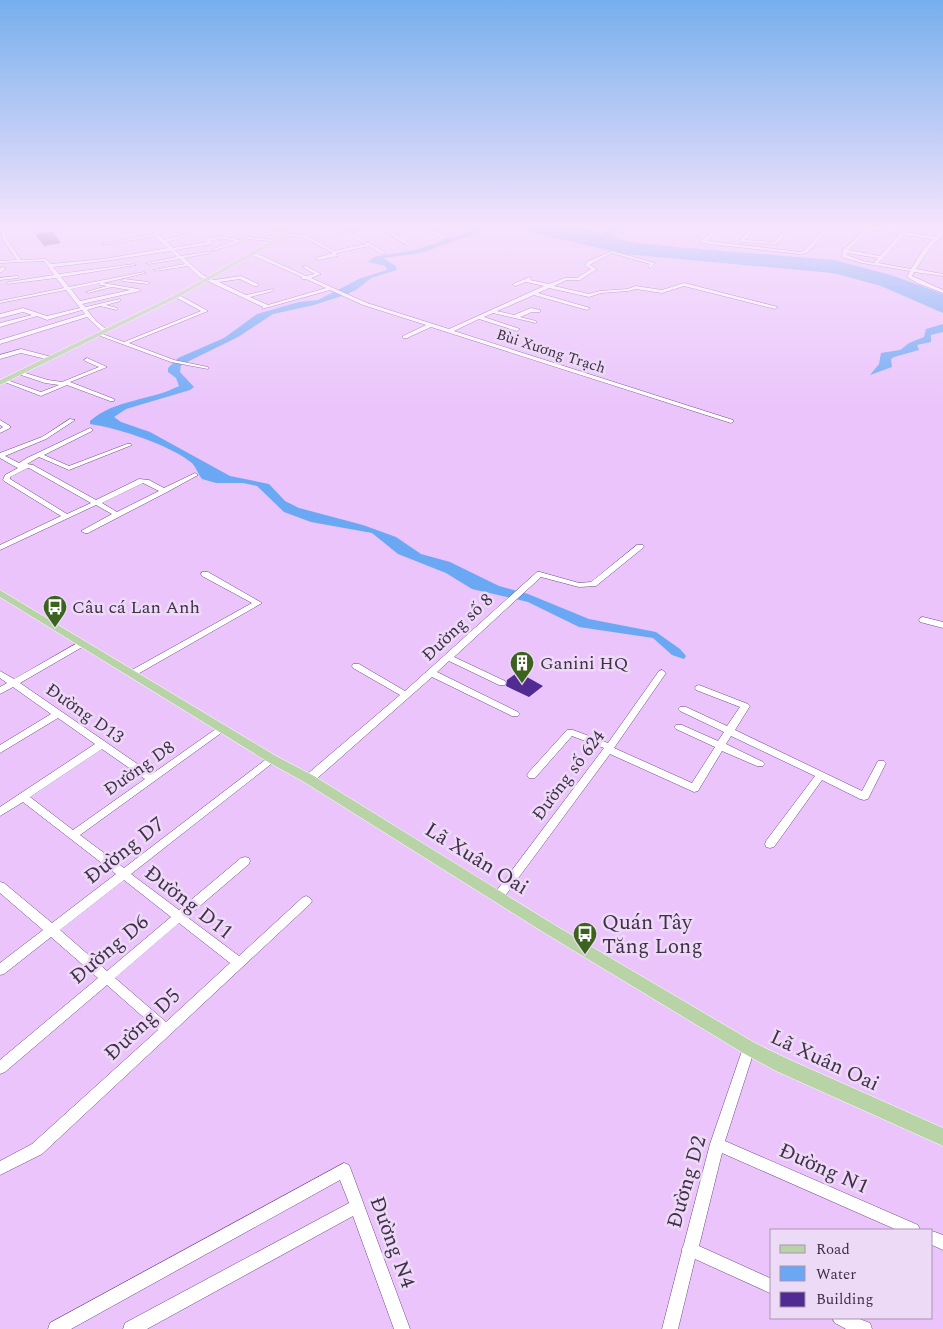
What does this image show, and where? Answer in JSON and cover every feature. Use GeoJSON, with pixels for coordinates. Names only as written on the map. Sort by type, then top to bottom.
{"type":"FeatureCollection","features":[{"type":"Feature","properties":{"kind":"main road"},"geometry":{"type":"LineString","coordinates":[[2,382],[193,288]]}},
{"type":"Feature","properties":{"kind":"main road","name":"Lã Xuân Oai"},"geometry":{"type":"LineString","coordinates":[[0,593],[81,644],[133,673],[272,759],[309,779],[749,1048],[782,1065],[943,1137]]}},
{"type":"Feature","properties":{"kind":"street"},"geometry":{"type":"LineString","coordinates":[[68,288],[101,333],[171,361],[206,368]]}},
{"type":"Feature","properties":{"kind":"street"},"geometry":{"type":"LineString","coordinates":[[1,303],[68,288]]}},
{"type":"Feature","properties":{"kind":"street"},"geometry":{"type":"LineString","coordinates":[[88,292],[107,288]]}},
{"type":"Feature","properties":{"kind":"street"},"geometry":{"type":"LineString","coordinates":[[79,303],[138,290],[127,288]]}},
{"type":"Feature","properties":{"kind":"street"},"geometry":{"type":"LineString","coordinates":[[229,288],[268,307]]}},
{"type":"Feature","properties":{"kind":"street","name":"Bùi Xương Trạch"},"geometry":{"type":"LineString","coordinates":[[327,288],[344,296],[430,325],[731,421]]}},
{"type":"Feature","properties":{"kind":"street"},"geometry":{"type":"LineString","coordinates":[[449,331],[545,288]]}},
{"type":"Feature","properties":{"kind":"street"},"geometry":{"type":"LineString","coordinates":[[557,288],[589,296],[600,292],[633,288]]}},
{"type":"Feature","properties":{"kind":"street"},"geometry":{"type":"LineString","coordinates":[[646,288],[662,292],[673,288]]}},
{"type":"Feature","properties":{"kind":"street"},"geometry":{"type":"LineString","coordinates":[[701,288],[775,306]]}},
{"type":"Feature","properties":{"kind":"street"},"geometry":{"type":"LineString","coordinates":[[247,296],[271,290]]}},
{"type":"Feature","properties":{"kind":"street"},"geometry":{"type":"LineString","coordinates":[[260,309],[331,290]]}},
{"type":"Feature","properties":{"kind":"street"},"geometry":{"type":"LineString","coordinates":[[534,293],[587,308]]}},
{"type":"Feature","properties":{"kind":"street"},"geometry":{"type":"LineString","coordinates":[[1,303],[14,304],[23,310],[47,318],[135,296]]}},
{"type":"Feature","properties":{"kind":"street"},"geometry":{"type":"LineString","coordinates":[[125,343],[205,311],[177,296]]}},
{"type":"Feature","properties":{"kind":"street"},"geometry":{"type":"LineString","coordinates":[[101,305],[115,309]]}},
{"type":"Feature","properties":{"kind":"street"},"geometry":{"type":"LineString","coordinates":[[0,316],[23,310]]}},
{"type":"Feature","properties":{"kind":"street"},"geometry":{"type":"LineString","coordinates":[[515,317],[531,310],[538,311]]}},
{"type":"Feature","properties":{"kind":"street"},"geometry":{"type":"LineString","coordinates":[[494,312],[534,322]]}},
{"type":"Feature","properties":{"kind":"street"},"geometry":{"type":"LineString","coordinates":[[0,325],[36,315]]}},
{"type":"Feature","properties":{"kind":"street"},"geometry":{"type":"LineString","coordinates":[[0,342],[89,315]]}},
{"type":"Feature","properties":{"kind":"street"},"geometry":{"type":"LineString","coordinates":[[481,318],[517,329]]}},
{"type":"Feature","properties":{"kind":"street"},"geometry":{"type":"LineString","coordinates":[[405,337],[430,325]]}},
{"type":"Feature","properties":{"kind":"street"},"geometry":{"type":"LineString","coordinates":[[0,357],[21,350],[33,356],[50,358]]}},
{"type":"Feature","properties":{"kind":"street"},"geometry":{"type":"LineString","coordinates":[[2,382],[41,394],[104,366],[87,360]]}},
{"type":"Feature","properties":{"kind":"street"},"geometry":{"type":"LineString","coordinates":[[20,373],[47,382],[64,384],[112,400]]}},
{"type":"Feature","properties":{"kind":"street"},"geometry":{"type":"LineString","coordinates":[[0,455],[44,438],[72,420]]}},
{"type":"Feature","properties":{"kind":"street"},"geometry":{"type":"LineString","coordinates":[[0,422],[8,427],[0,431]]}},
{"type":"Feature","properties":{"kind":"street"},"geometry":{"type":"LineString","coordinates":[[67,517],[6,480],[7,476],[23,466],[29,458],[90,430]]}},
{"type":"Feature","properties":{"kind":"street"},"geometry":{"type":"LineString","coordinates":[[39,455],[69,468],[129,445]]}},
{"type":"Feature","properties":{"kind":"street"},"geometry":{"type":"LineString","coordinates":[[0,455],[23,466],[31,466],[118,515]]}},
{"type":"Feature","properties":{"kind":"street"},"geometry":{"type":"LineString","coordinates":[[85,531],[195,475]]}},
{"type":"Feature","properties":{"kind":"street"},"geometry":{"type":"LineString","coordinates":[[0,548],[140,480],[165,491]]}},
{"type":"Feature","properties":{"kind":"street","name":"Đường số 8"},"geometry":{"type":"LineString","coordinates":[[309,779],[448,658],[510,600],[542,574],[579,585],[593,584],[640,547]]}},
{"type":"Feature","properties":{"kind":"street"},"geometry":{"type":"LineString","coordinates":[[133,673],[258,603],[206,574]]}},
{"type":"Feature","properties":{"kind":"street"},"geometry":{"type":"LineString","coordinates":[[924,620],[943,625]]}},
{"type":"Feature","properties":{"kind":"street"},"geometry":{"type":"LineString","coordinates":[[0,691],[81,644]]}},
{"type":"Feature","properties":{"kind":"street"},"geometry":{"type":"LineString","coordinates":[[448,658],[502,683]]}},
{"type":"Feature","properties":{"kind":"street"},"geometry":{"type":"LineString","coordinates":[[356,666],[406,695]]}},
{"type":"Feature","properties":{"kind":"street","name":"Đường số 624"},"geometry":{"type":"LineString","coordinates":[[498,896],[609,748],[662,672]]}},
{"type":"Feature","properties":{"kind":"street"},"geometry":{"type":"LineString","coordinates":[[431,673],[515,714]]}},
{"type":"Feature","properties":{"kind":"street","name":"Đường D13"},"geometry":{"type":"LineString","coordinates":[[0,674],[152,779]]}},
{"type":"Feature","properties":{"kind":"street"},"geometry":{"type":"LineString","coordinates":[[532,774],[570,732],[694,788],[745,706],[699,688]]}},
{"type":"Feature","properties":{"kind":"street"},"geometry":{"type":"LineString","coordinates":[[683,709],[864,796],[881,763]]}},
{"type":"Feature","properties":{"kind":"street"},"geometry":{"type":"LineString","coordinates":[[0,750],[58,714]]}},
{"type":"Feature","properties":{"kind":"street"},"geometry":{"type":"LineString","coordinates":[[679,726],[760,764]]}},
{"type":"Feature","properties":{"kind":"street","name":"Đường D8"},"geometry":{"type":"LineString","coordinates":[[73,835],[223,728]]}},
{"type":"Feature","properties":{"kind":"street"},"geometry":{"type":"LineString","coordinates":[[0,812],[102,744]]}},
{"type":"Feature","properties":{"kind":"street","name":"Đường D7"},"geometry":{"type":"LineString","coordinates":[[0,970],[272,759]]}},
{"type":"Feature","properties":{"kind":"street"},"geometry":{"type":"LineString","coordinates":[[770,844],[820,775]]}},
{"type":"Feature","properties":{"kind":"street","name":"Đường D11"},"geometry":{"type":"LineString","coordinates":[[23,797],[238,962]]}},
{"type":"Feature","properties":{"kind":"street","name":"Đường D6"},"geometry":{"type":"LineString","coordinates":[[0,1068],[245,861]]}},
{"type":"Feature","properties":{"kind":"street"},"geometry":{"type":"LineString","coordinates":[[0,886],[166,1029]]}},
{"type":"Feature","properties":{"kind":"street","name":"Đường D5"},"geometry":{"type":"LineString","coordinates":[[0,1168],[37,1148],[306,901]]}},
{"type":"Feature","properties":{"kind":"street","name":"Đường D2"},"geometry":{"type":"LineString","coordinates":[[670,1329],[717,1144],[749,1048]]}},
{"type":"Feature","properties":{"kind":"street","name":"Đường N1"},"geometry":{"type":"LineString","coordinates":[[717,1144],[911,1229]]}},
{"type":"Feature","properties":{"kind":"street","name":"Đường N4"},"geometry":{"type":"LineString","coordinates":[[56,1329],[344,1170],[402,1329]]}},
{"type":"Feature","properties":{"kind":"street"},"geometry":{"type":"LineString","coordinates":[[131,1329],[357,1206]]}},
{"type":"Feature","properties":{"kind":"street"},"geometry":{"type":"LineString","coordinates":[[689,1249],[770,1286]]}},
{"type":"Feature","properties":{"kind":"street"},"geometry":{"type":"LineString","coordinates":[[842,1319],[864,1329]]}},
{"type":"Feature","properties":{"kind":"water"},"geometry":{"type":"Polygon","coordinates":[[[341,288],[358,288],[345,295],[314,305],[273,314],[238,337],[181,365],[180,372],[194,387],[190,390],[126,409],[114,417],[121,422],[150,432],[230,476],[269,484],[285,501],[299,508],[363,525],[396,537],[421,554],[450,562],[499,586],[528,594],[589,619],[656,632],[680,649],[686,656],[684,659],[672,655],[653,638],[579,627],[528,602],[472,589],[446,573],[398,554],[372,533],[311,522],[284,512],[257,486],[243,483],[216,483],[202,479],[192,463],[171,450],[129,433],[90,424],[90,421],[110,408],[156,395],[179,386],[176,378],[168,372],[168,368],[178,358],[224,338],[257,314],[299,302],[318,300],[341,288]]]}},
{"type":"Feature","properties":{"kind":"water"},"geometry":{"type":"Polygon","coordinates":[[[886,288],[927,288],[943,294],[943,313],[886,288]]]}},
{"type":"Feature","properties":{"kind":"water"},"geometry":{"type":"Polygon","coordinates":[[[943,324],[943,332],[931,335],[931,342],[917,345],[919,350],[894,357],[891,359],[892,367],[870,375],[879,364],[881,353],[900,350],[909,343],[924,337],[926,329],[943,324]]]}},
{"type":"Feature","properties":{"kind":"building","name":"Ganini HQ"},"geometry":{"type":"Polygon","coordinates":[[[518,672],[543,686],[529,697],[506,686],[507,680],[518,672]]]}},
{"type":"Feature","properties":{"kind":"place","name":"Câu cá Lan Anh"},"geometry":{"type":"Point","coordinates":[55,628]}},
{"type":"Feature","properties":{"kind":"place","name":"Ganini HQ"},"geometry":{"type":"Point","coordinates":[522,684]}},
{"type":"Feature","properties":{"kind":"place","name":"Quán Tây Tăng Long"},"geometry":{"type":"Point","coordinates":[585,955]}}]}
